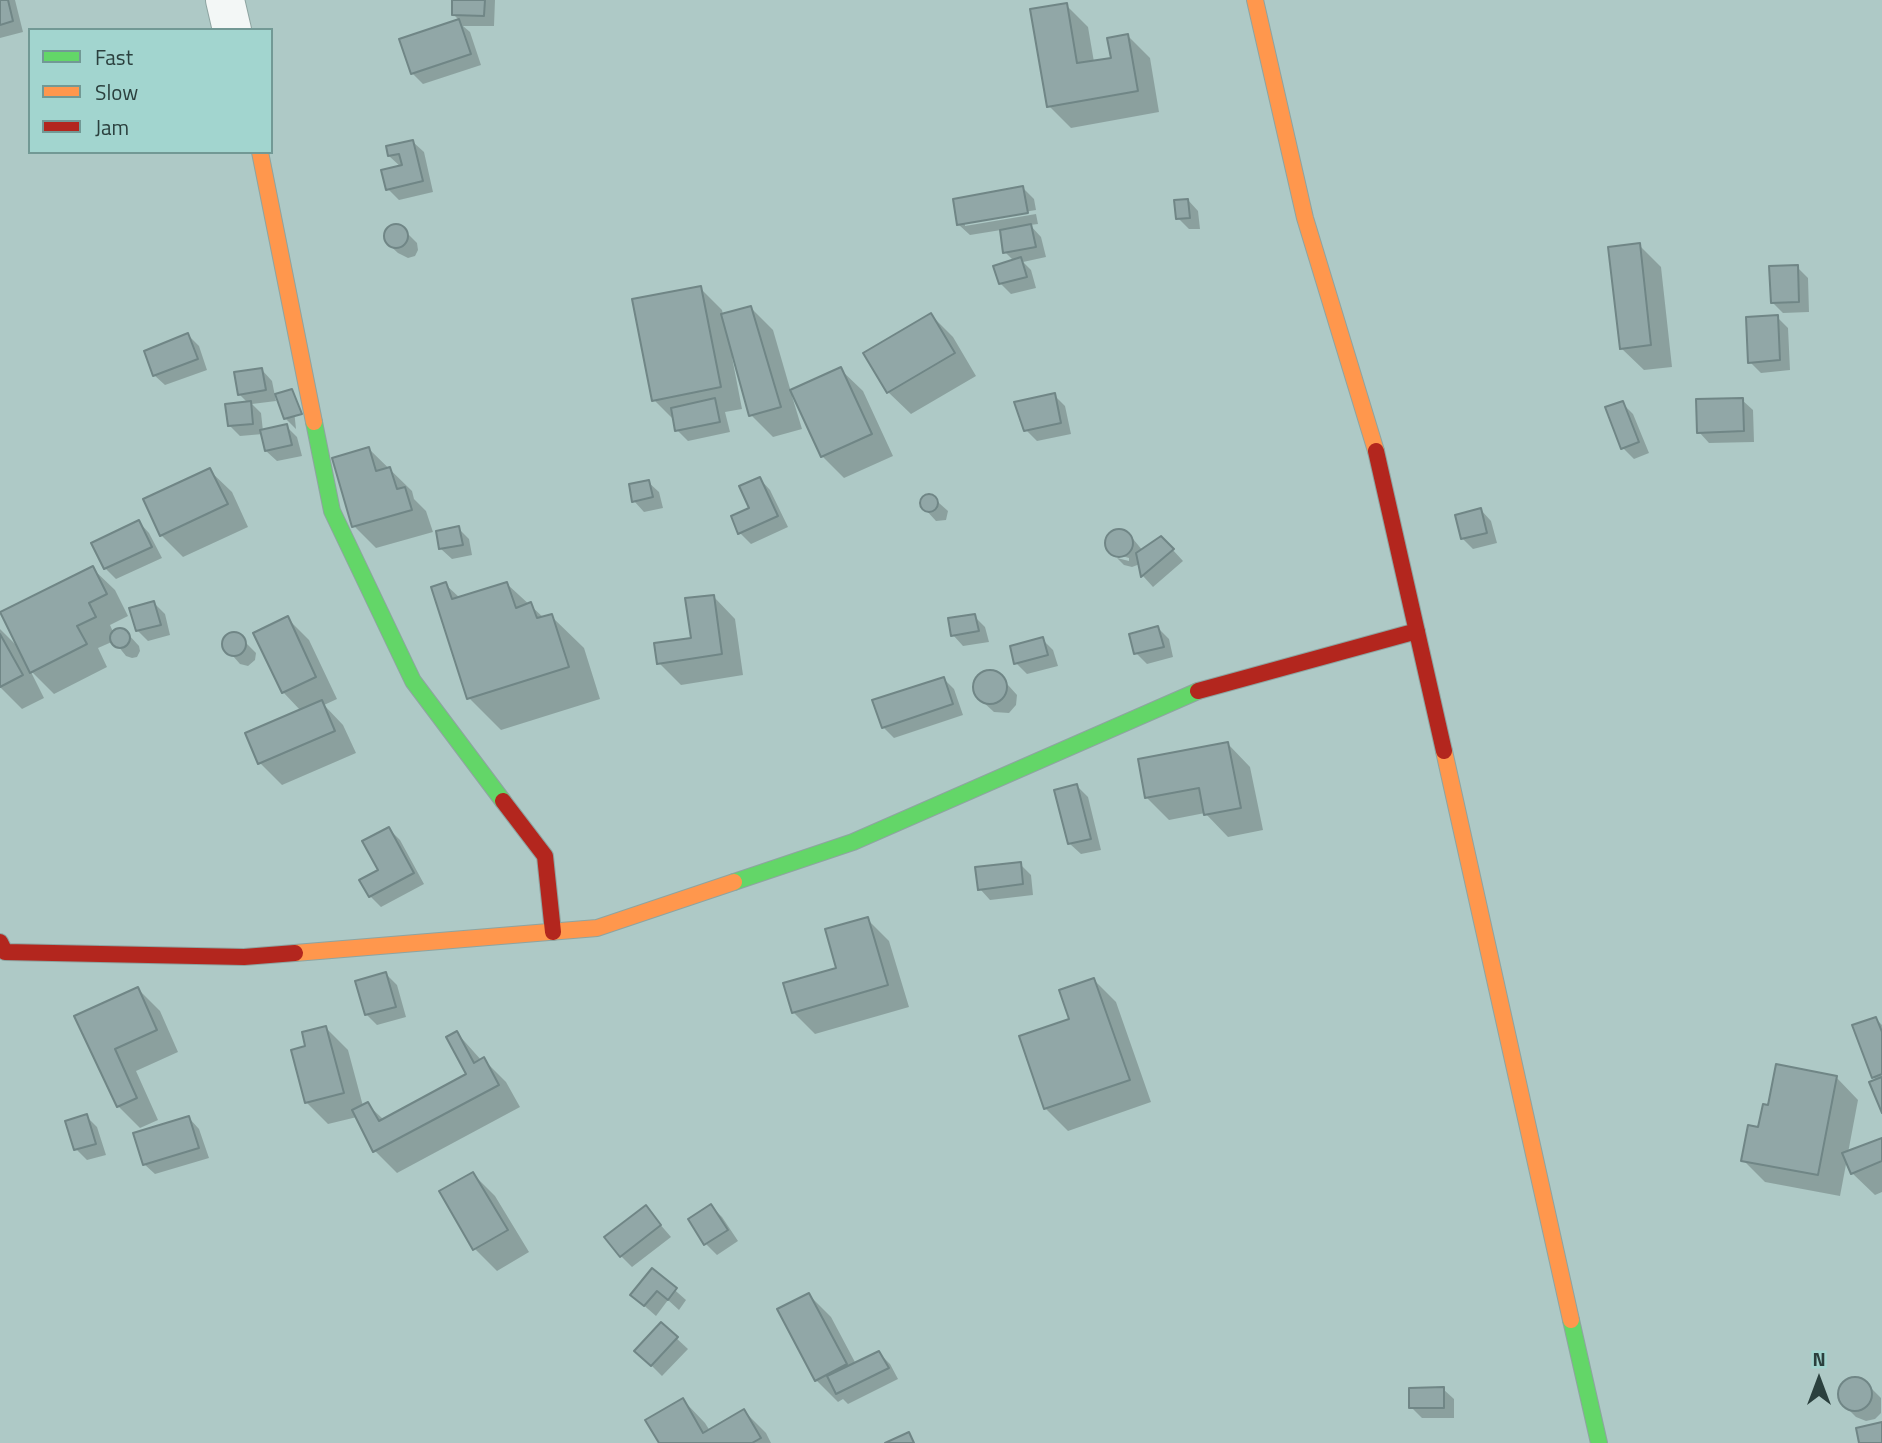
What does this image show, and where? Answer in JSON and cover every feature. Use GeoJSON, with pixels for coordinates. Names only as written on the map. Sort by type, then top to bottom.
{"type":"FeatureCollection","features":[{"type":"Feature","properties":{"kind":"street"},"geometry":{"type":"LineString","coordinates":[[225,0],[232,28]]}},
{"type":"Feature","properties":{"kind":"street"},"geometry":{"type":"LineString","coordinates":[[1255,0],[1306,218],[1375,445],[1599,1443]]}},
{"type":"Feature","properties":{"kind":"street"},"geometry":{"type":"LineString","coordinates":[[260,154],[332,511],[413,681],[545,856],[554,932]]}},
{"type":"Feature","properties":{"kind":"street"},"geometry":{"type":"LineString","coordinates":[[0,942],[5,952],[244,957],[597,928],[853,842],[1201,690],[1417,631]]}},
{"type":"Feature","properties":{"kind":"building"},"geometry":{"type":"Polygon","coordinates":[[[0,0],[8,0],[13,21],[0,25],[0,0]]]}},
{"type":"Feature","properties":{"kind":"building"},"geometry":{"type":"Polygon","coordinates":[[[452,0],[485,0],[484,16],[452,15],[452,0]]]}},
{"type":"Feature","properties":{"kind":"building"},"geometry":{"type":"Polygon","coordinates":[[[1067,3],[1077,63],[1111,58],[1107,38],[1128,34],[1138,91],[1047,107],[1030,9],[1067,3]]]}},
{"type":"Feature","properties":{"kind":"building"},"geometry":{"type":"Polygon","coordinates":[[[459,19],[471,54],[411,74],[399,39],[459,19]]]}},
{"type":"Feature","properties":{"kind":"building"},"geometry":{"type":"Polygon","coordinates":[[[413,140],[423,181],[386,190],[381,170],[402,165],[399,154],[388,156],[386,146],[413,140]]]}},
{"type":"Feature","properties":{"kind":"building"},"geometry":{"type":"Polygon","coordinates":[[[1023,186],[1028,213],[957,225],[953,199],[1023,186]]]}},
{"type":"Feature","properties":{"kind":"building"},"geometry":{"type":"Polygon","coordinates":[[[1188,199],[1190,218],[1176,219],[1174,200],[1188,199]]]}},
{"type":"Feature","properties":{"kind":"building"},"geometry":{"type":"Polygon","coordinates":[[[396,224],[405,227],[408,236],[405,245],[396,248],[387,245],[384,236],[387,227],[396,224]]]}},
{"type":"Feature","properties":{"kind":"building"},"geometry":{"type":"Polygon","coordinates":[[[1031,224],[1036,247],[1003,253],[1000,230],[1031,224]]]}},
{"type":"Feature","properties":{"kind":"building"},"geometry":{"type":"Polygon","coordinates":[[[1640,243],[1651,345],[1620,349],[1608,247],[1640,243]]]}},
{"type":"Feature","properties":{"kind":"building"},"geometry":{"type":"Polygon","coordinates":[[[1021,257],[1027,277],[999,284],[993,266],[1021,257]]]}},
{"type":"Feature","properties":{"kind":"building"},"geometry":{"type":"Polygon","coordinates":[[[1798,265],[1799,302],[1771,303],[1769,266],[1798,265]]]}},
{"type":"Feature","properties":{"kind":"building"},"geometry":{"type":"Polygon","coordinates":[[[701,286],[721,387],[652,401],[632,299],[701,286]]]}},
{"type":"Feature","properties":{"kind":"building"},"geometry":{"type":"Polygon","coordinates":[[[751,306],[781,407],[749,416],[721,314],[751,306]]]}},
{"type":"Feature","properties":{"kind":"building"},"geometry":{"type":"Polygon","coordinates":[[[931,313],[955,353],[887,393],[863,353],[931,313]]]}},
{"type":"Feature","properties":{"kind":"building"},"geometry":{"type":"Polygon","coordinates":[[[1778,315],[1780,360],[1748,363],[1746,317],[1778,315]]]}},
{"type":"Feature","properties":{"kind":"building"},"geometry":{"type":"Polygon","coordinates":[[[188,333],[198,359],[153,376],[144,351],[188,333]]]}},
{"type":"Feature","properties":{"kind":"building"},"geometry":{"type":"Polygon","coordinates":[[[841,367],[872,434],[821,457],[790,390],[841,367]]]}},
{"type":"Feature","properties":{"kind":"building"},"geometry":{"type":"Polygon","coordinates":[[[262,368],[266,390],[238,395],[234,372],[262,368]]]}},
{"type":"Feature","properties":{"kind":"building"},"geometry":{"type":"Polygon","coordinates":[[[292,389],[302,414],[284,419],[275,394],[292,389]]]}},
{"type":"Feature","properties":{"kind":"building"},"geometry":{"type":"Polygon","coordinates":[[[1055,393],[1061,423],[1024,431],[1014,402],[1055,393]]]}},
{"type":"Feature","properties":{"kind":"building"},"geometry":{"type":"Polygon","coordinates":[[[715,398],[720,422],[675,431],[671,408],[715,398]]]}},
{"type":"Feature","properties":{"kind":"building"},"geometry":{"type":"Polygon","coordinates":[[[1743,398],[1744,431],[1697,433],[1696,399],[1743,398]]]}},
{"type":"Feature","properties":{"kind":"building"},"geometry":{"type":"Polygon","coordinates":[[[251,401],[253,424],[228,426],[225,404],[251,401]]]}},
{"type":"Feature","properties":{"kind":"building"},"geometry":{"type":"Polygon","coordinates":[[[1623,401],[1639,442],[1621,449],[1605,407],[1623,401]]]}},
{"type":"Feature","properties":{"kind":"building"},"geometry":{"type":"Polygon","coordinates":[[[287,424],[292,445],[265,451],[260,430],[287,424]]]}},
{"type":"Feature","properties":{"kind":"building"},"geometry":{"type":"Polygon","coordinates":[[[369,447],[376,471],[390,467],[397,489],[405,487],[412,510],[352,527],[332,458],[369,447]]]}},
{"type":"Feature","properties":{"kind":"building"},"geometry":{"type":"Polygon","coordinates":[[[210,468],[228,504],[160,536],[143,499],[210,468]]]}},
{"type":"Feature","properties":{"kind":"building"},"geometry":{"type":"Polygon","coordinates":[[[760,477],[778,516],[738,534],[731,516],[749,508],[739,486],[760,477]]]}},
{"type":"Feature","properties":{"kind":"building"},"geometry":{"type":"Polygon","coordinates":[[[649,480],[653,497],[632,502],[629,484],[649,480]]]}},
{"type":"Feature","properties":{"kind":"building"},"geometry":{"type":"Polygon","coordinates":[[[925,494],[933,494],[938,503],[936,510],[925,512],[920,507],[920,499],[925,494]]]}},
{"type":"Feature","properties":{"kind":"building"},"geometry":{"type":"Polygon","coordinates":[[[1481,508],[1487,533],[1461,539],[1455,515],[1481,508]]]}},
{"type":"Feature","properties":{"kind":"building"},"geometry":{"type":"Polygon","coordinates":[[[139,520],[152,547],[104,569],[91,543],[139,520]]]}},
{"type":"Feature","properties":{"kind":"building"},"geometry":{"type":"Polygon","coordinates":[[[459,526],[463,545],[439,549],[436,531],[459,526]]]}},
{"type":"Feature","properties":{"kind":"building"},"geometry":{"type":"Polygon","coordinates":[[[1119,529],[1129,533],[1133,543],[1129,553],[1119,557],[1109,553],[1105,543],[1109,533],[1119,529]]]}},
{"type":"Feature","properties":{"kind":"building"},"geometry":{"type":"Polygon","coordinates":[[[1161,536],[1174,549],[1141,577],[1136,553],[1161,536]]]}},
{"type":"Feature","properties":{"kind":"building"},"geometry":{"type":"Polygon","coordinates":[[[93,566],[107,594],[89,603],[96,617],[77,626],[87,644],[30,673],[0,612],[93,566]]]}},
{"type":"Feature","properties":{"kind":"building"},"geometry":{"type":"Polygon","coordinates":[[[446,582],[452,599],[507,582],[516,608],[531,602],[537,618],[552,614],[569,667],[467,699],[431,587],[446,582]]]}},
{"type":"Feature","properties":{"kind":"building"},"geometry":{"type":"Polygon","coordinates":[[[714,595],[722,654],[657,664],[654,643],[691,638],[685,598],[714,595]]]}},
{"type":"Feature","properties":{"kind":"building"},"geometry":{"type":"Polygon","coordinates":[[[154,601],[161,625],[136,631],[129,608],[154,601]]]}},
{"type":"Feature","properties":{"kind":"building"},"geometry":{"type":"Polygon","coordinates":[[[975,614],[979,631],[951,636],[948,618],[975,614]]]}},
{"type":"Feature","properties":{"kind":"building"},"geometry":{"type":"Polygon","coordinates":[[[288,616],[316,677],[282,693],[253,633],[288,616]]]}},
{"type":"Feature","properties":{"kind":"building"},"geometry":{"type":"Polygon","coordinates":[[[1158,626],[1164,647],[1134,654],[1129,634],[1158,626]]]}},
{"type":"Feature","properties":{"kind":"building"},"geometry":{"type":"Polygon","coordinates":[[[120,628],[127,631],[130,638],[127,645],[120,648],[113,645],[110,638],[113,631],[120,628]]]}},
{"type":"Feature","properties":{"kind":"building"},"geometry":{"type":"Polygon","coordinates":[[[234,632],[245,639],[246,644],[239,655],[234,656],[223,649],[222,644],[229,633],[234,632]]]}},
{"type":"Feature","properties":{"kind":"building"},"geometry":{"type":"Polygon","coordinates":[[[0,634],[23,675],[0,687],[0,634]]]}},
{"type":"Feature","properties":{"kind":"building"},"geometry":{"type":"Polygon","coordinates":[[[1043,637],[1048,655],[1014,664],[1010,646],[1043,637]]]}},
{"type":"Feature","properties":{"kind":"building"},"geometry":{"type":"Polygon","coordinates":[[[990,670],[1002,675],[1007,687],[1002,699],[990,704],[978,699],[973,687],[978,675],[990,670]]]}},
{"type":"Feature","properties":{"kind":"building"},"geometry":{"type":"Polygon","coordinates":[[[944,677],[953,704],[882,728],[872,700],[944,677]]]}},
{"type":"Feature","properties":{"kind":"building"},"geometry":{"type":"Polygon","coordinates":[[[322,700],[335,731],[258,764],[245,733],[322,700]]]}},
{"type":"Feature","properties":{"kind":"building"},"geometry":{"type":"Polygon","coordinates":[[[1228,742],[1241,808],[1204,815],[1199,788],[1145,798],[1138,759],[1228,742]]]}},
{"type":"Feature","properties":{"kind":"building"},"geometry":{"type":"Polygon","coordinates":[[[1077,784],[1091,839],[1068,844],[1054,790],[1077,784]]]}},
{"type":"Feature","properties":{"kind":"building"},"geometry":{"type":"Polygon","coordinates":[[[389,827],[414,873],[369,897],[359,880],[378,870],[362,841],[389,827]]]}},
{"type":"Feature","properties":{"kind":"building"},"geometry":{"type":"Polygon","coordinates":[[[1021,862],[1023,884],[978,890],[975,867],[1021,862]]]}},
{"type":"Feature","properties":{"kind":"building"},"geometry":{"type":"Polygon","coordinates":[[[868,917],[888,985],[792,1013],[783,983],[836,968],[825,929],[868,917]]]}},
{"type":"Feature","properties":{"kind":"building"},"geometry":{"type":"Polygon","coordinates":[[[386,972],[396,1007],[365,1015],[355,981],[386,972]]]}},
{"type":"Feature","properties":{"kind":"building"},"geometry":{"type":"Polygon","coordinates":[[[1094,978],[1130,1080],[1044,1109],[1019,1036],[1069,1019],[1059,990],[1094,978]]]}},
{"type":"Feature","properties":{"kind":"building"},"geometry":{"type":"Polygon","coordinates":[[[138,987],[157,1030],[115,1049],[137,1098],[117,1107],[74,1016],[138,987]]]}},
{"type":"Feature","properties":{"kind":"building"},"geometry":{"type":"Polygon","coordinates":[[[1876,1017],[1882,1032],[1882,1074],[1872,1078],[1852,1025],[1876,1017]]]}},
{"type":"Feature","properties":{"kind":"building"},"geometry":{"type":"Polygon","coordinates":[[[326,1026],[344,1093],[305,1103],[291,1050],[305,1046],[302,1032],[326,1026]]]}},
{"type":"Feature","properties":{"kind":"building"},"geometry":{"type":"Polygon","coordinates":[[[457,1031],[474,1063],[484,1057],[499,1085],[373,1152],[352,1110],[368,1102],[379,1121],[466,1074],[446,1037],[457,1031]]]}},
{"type":"Feature","properties":{"kind":"building"},"geometry":{"type":"Polygon","coordinates":[[[1776,1064],[1837,1076],[1818,1175],[1741,1161],[1748,1125],[1758,1127],[1763,1104],[1768,1105],[1776,1064]]]}},
{"type":"Feature","properties":{"kind":"building"},"geometry":{"type":"Polygon","coordinates":[[[1882,1077],[1882,1113],[1869,1082],[1882,1077]]]}},
{"type":"Feature","properties":{"kind":"building"},"geometry":{"type":"Polygon","coordinates":[[[87,1114],[96,1144],[74,1150],[65,1121],[87,1114]]]}},
{"type":"Feature","properties":{"kind":"building"},"geometry":{"type":"Polygon","coordinates":[[[189,1116],[199,1148],[143,1165],[133,1133],[189,1116]]]}},
{"type":"Feature","properties":{"kind":"building"},"geometry":{"type":"Polygon","coordinates":[[[1882,1138],[1882,1161],[1851,1174],[1842,1153],[1882,1138]]]}},
{"type":"Feature","properties":{"kind":"building"},"geometry":{"type":"Polygon","coordinates":[[[473,1172],[508,1230],[473,1250],[439,1191],[473,1172]]]}},
{"type":"Feature","properties":{"kind":"building"},"geometry":{"type":"Polygon","coordinates":[[[711,1204],[728,1230],[704,1245],[688,1219],[711,1204]]]}},
{"type":"Feature","properties":{"kind":"building"},"geometry":{"type":"Polygon","coordinates":[[[646,1205],[661,1225],[620,1257],[604,1237],[646,1205]]]}},
{"type":"Feature","properties":{"kind":"building"},"geometry":{"type":"Polygon","coordinates":[[[652,1268],[677,1288],[668,1300],[657,1291],[644,1306],[630,1295],[652,1268]]]}},
{"type":"Feature","properties":{"kind":"building"},"geometry":{"type":"Polygon","coordinates":[[[809,1293],[847,1364],[815,1381],[777,1309],[809,1293]]]}},
{"type":"Feature","properties":{"kind":"building"},"geometry":{"type":"Polygon","coordinates":[[[661,1322],[678,1337],[651,1366],[634,1351],[661,1322]]]}},
{"type":"Feature","properties":{"kind":"building"},"geometry":{"type":"Polygon","coordinates":[[[879,1351],[889,1368],[836,1394],[827,1376],[879,1351]]]}},
{"type":"Feature","properties":{"kind":"building"},"geometry":{"type":"Polygon","coordinates":[[[1855,1377],[1867,1382],[1872,1394],[1867,1406],[1855,1411],[1843,1406],[1838,1394],[1843,1382],[1855,1377]]]}},
{"type":"Feature","properties":{"kind":"building"},"geometry":{"type":"Polygon","coordinates":[[[1444,1387],[1444,1408],[1409,1408],[1409,1388],[1444,1387]]]}},
{"type":"Feature","properties":{"kind":"building"},"geometry":{"type":"Polygon","coordinates":[[[683,1398],[703,1433],[744,1409],[761,1438],[752,1443],[659,1443],[645,1420],[683,1398]]]}},
{"type":"Feature","properties":{"kind":"building"},"geometry":{"type":"Polygon","coordinates":[[[1882,1422],[1882,1443],[1859,1443],[1856,1428],[1882,1422]]]}},
{"type":"Feature","properties":{"kind":"building"},"geometry":{"type":"Polygon","coordinates":[[[909,1432],[914,1443],[885,1443],[909,1432]]]}},
{"type":"Feature","properties":{"kind":"traffic: fast"},"geometry":{"type":"LineString","coordinates":[[314,422],[332,511],[413,681],[503,801]]}},
{"type":"Feature","properties":{"kind":"traffic: fast"},"geometry":{"type":"LineString","coordinates":[[734,882],[853,842],[1198,691]]}},
{"type":"Feature","properties":{"kind":"traffic: fast"},"geometry":{"type":"LineString","coordinates":[[1571,1320],[1599,1443]]}},
{"type":"Feature","properties":{"kind":"traffic: slow"},"geometry":{"type":"LineString","coordinates":[[1255,0],[1305,218],[1376,451]]}},
{"type":"Feature","properties":{"kind":"traffic: slow"},"geometry":{"type":"LineString","coordinates":[[260,154],[314,422]]}},
{"type":"Feature","properties":{"kind":"traffic: slow"},"geometry":{"type":"LineString","coordinates":[[1444,751],[1571,1320]]}},
{"type":"Feature","properties":{"kind":"traffic: slow"},"geometry":{"type":"LineString","coordinates":[[295,953],[597,928],[734,882]]}},
{"type":"Feature","properties":{"kind":"traffic: jam"},"geometry":{"type":"LineString","coordinates":[[1376,451],[1444,751]]}},
{"type":"Feature","properties":{"kind":"traffic: jam"},"geometry":{"type":"LineString","coordinates":[[1198,691],[1417,631]]}},
{"type":"Feature","properties":{"kind":"traffic: jam"},"geometry":{"type":"LineString","coordinates":[[503,801],[545,856],[553,932]]}},
{"type":"Feature","properties":{"kind":"traffic: jam"},"geometry":{"type":"LineString","coordinates":[[0,942],[5,952],[244,957],[295,953]]}}]}
